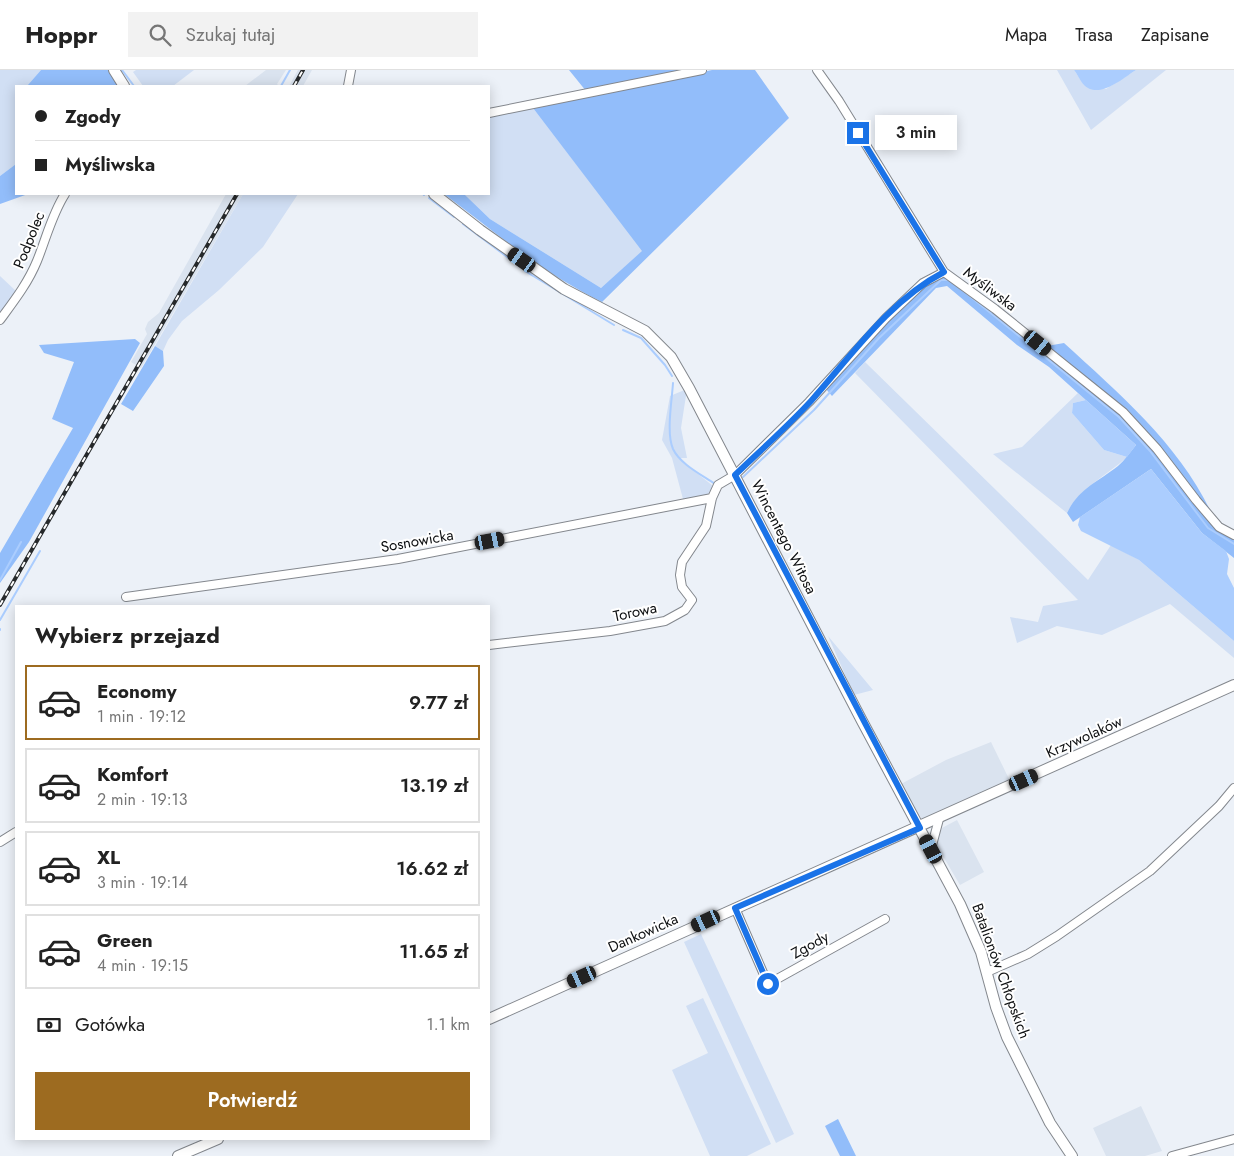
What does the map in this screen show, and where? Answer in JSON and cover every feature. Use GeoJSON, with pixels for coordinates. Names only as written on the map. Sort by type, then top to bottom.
{"type":"FeatureCollection","features":[{"type":"Feature","properties":{"kind":"street"},"geometry":{"type":"LineString","coordinates":[[114,70],[123,85]]}},
{"type":"Feature","properties":{"kind":"street"},"geometry":{"type":"LineString","coordinates":[[348,85],[351,70]]}},
{"type":"Feature","properties":{"kind":"street"},"geometry":{"type":"LineString","coordinates":[[490,112],[702,70]]}},
{"type":"Feature","properties":{"kind":"street","name":"Myśliwska"},"geometry":{"type":"LineString","coordinates":[[816,70],[838,101],[944,272],[995,309],[1123,412],[1157,449],[1219,527],[1234,535]]}},
{"type":"Feature","properties":{"kind":"street","name":"Podpolec"},"geometry":{"type":"LineString","coordinates":[[0,320],[22,290],[36,263],[56,210],[64,195]]}},
{"type":"Feature","properties":{"kind":"street","name":"Wincentego Witosa"},"geometry":{"type":"LineString","coordinates":[[435,195],[480,230],[564,289],[646,331],[675,365],[735,475],[920,828]]}},
{"type":"Feature","properties":{"kind":"street","name":"Torowa"},"geometry":{"type":"LineString","coordinates":[[490,645],[610,631],[664,621],[685,610],[692,600],[682,587],[680,575],[682,562],[706,526],[712,498],[718,485],[735,475],[809,402],[886,318],[923,283],[944,272]]}},
{"type":"Feature","properties":{"kind":"street","name":"Sosnowicka"},"geometry":{"type":"LineString","coordinates":[[126,597],[398,559],[712,498]]}},
{"type":"Feature","properties":{"kind":"street","name":"Krzywolaków"},"geometry":{"type":"LineString","coordinates":[[920,828],[1234,685]]}},
{"type":"Feature","properties":{"kind":"street"},"geometry":{"type":"LineString","coordinates":[[987,972],[1028,954],[1050,941],[1150,871],[1219,806],[1234,788]]}},
{"type":"Feature","properties":{"kind":"street"},"geometry":{"type":"LineString","coordinates":[[931,849],[940,819]]}},
{"type":"Feature","properties":{"kind":"street","name":"Batalionów Chłopskich"},"geometry":{"type":"LineString","coordinates":[[920,828],[969,922],[1007,1037],[1050,1123],[1072,1156]]}},
{"type":"Feature","properties":{"kind":"street","name":"Dankowicka"},"geometry":{"type":"LineString","coordinates":[[490,1019],[735,908],[920,828]]}},
{"type":"Feature","properties":{"kind":"street"},"geometry":{"type":"LineString","coordinates":[[0,842],[15,833]]}},
{"type":"Feature","properties":{"kind":"street","name":"Zgody"},"geometry":{"type":"LineString","coordinates":[[735,908],[768,984],[885,919]]}},
{"type":"Feature","properties":{"kind":"street"},"geometry":{"type":"LineString","coordinates":[[1172,1156],[1234,1139]]}},
{"type":"Feature","properties":{"kind":"street"},"geometry":{"type":"LineString","coordinates":[[178,1156],[216,1140]]}},
{"type":"Feature","properties":{"kind":"shaded area"},"geometry":{"type":"Polygon","coordinates":[[[0,70],[41,70],[28,85],[15,85],[15,165],[0,176],[0,70]]]}},
{"type":"Feature","properties":{"kind":"shaded area"},"geometry":{"type":"Polygon","coordinates":[[[41,70],[110,70],[118,85],[28,85],[41,70]]]}},
{"type":"Feature","properties":{"kind":"shaded area"},"geometry":{"type":"Polygon","coordinates":[[[136,70],[194,70],[174,85],[142,85],[133,72],[136,70]]]}},
{"type":"Feature","properties":{"kind":"shaded area"},"geometry":{"type":"Polygon","coordinates":[[[266,70],[286,70],[278,85],[246,85],[266,70]]]}},
{"type":"Feature","properties":{"kind":"shaded area"},"geometry":{"type":"Polygon","coordinates":[[[298,70],[312,70],[304,85],[290,85],[298,70]]]}},
{"type":"Feature","properties":{"kind":"shaded area"},"geometry":{"type":"Polygon","coordinates":[[[569,70],[692,70],[586,91],[569,70]]]}},
{"type":"Feature","properties":{"kind":"shaded area"},"geometry":{"type":"Polygon","coordinates":[[[712,70],[755,70],[789,118],[602,302],[540,266],[445,195],[465,195],[490,219],[601,288],[642,251],[533,108],[712,70]]]}},
{"type":"Feature","properties":{"kind":"shaded area"},"geometry":{"type":"Polygon","coordinates":[[[1057,70],[1074,70],[1084,85],[1106,89],[1136,70],[1166,70],[1091,130],[1057,70]]]}},
{"type":"Feature","properties":{"kind":"shaded area"},"geometry":{"type":"Polygon","coordinates":[[[1074,70],[1136,70],[1110,86],[1096,90],[1089,89],[1083,84],[1074,70]]]}},
{"type":"Feature","properties":{"kind":"shaded area"},"geometry":{"type":"Polygon","coordinates":[[[533,108],[643,251],[601,288],[490,219],[465,195],[490,195],[490,117],[533,108]]]}},
{"type":"Feature","properties":{"kind":"shaded area"},"geometry":{"type":"Polygon","coordinates":[[[15,165],[15,195],[25,195],[0,204],[0,176],[15,165]]]}},
{"type":"Feature","properties":{"kind":"shaded area"},"geometry":{"type":"Polygon","coordinates":[[[225,195],[242,195],[141,368],[131,362],[147,334],[145,329],[148,322],[159,313],[225,195]]]}},
{"type":"Feature","properties":{"kind":"shaded area"},"geometry":{"type":"Polygon","coordinates":[[[242,195],[297,195],[263,247],[219,290],[182,321],[168,340],[163,351],[155,346],[242,195]]]}},
{"type":"Feature","properties":{"kind":"shaded area"},"geometry":{"type":"Polygon","coordinates":[[[0,276],[17,292],[0,315],[0,276]]]}},
{"type":"Feature","properties":{"kind":"shaded area"},"geometry":{"type":"Polygon","coordinates":[[[940,277],[950,278],[1047,346],[1064,343],[1131,405],[1172,450],[1190,475],[1205,500],[1218,528],[1234,537],[1234,558],[1202,533],[1151,469],[1073,522],[1067,513],[1077,497],[1118,466],[1136,445],[1049,367],[1017,345],[947,286],[936,288],[832,396],[826,389],[856,352],[925,285],[940,277]]]}},
{"type":"Feature","properties":{"kind":"shaded area"},"geometry":{"type":"Polygon","coordinates":[[[135,339],[140,343],[29,542],[0,583],[0,553],[73,428],[52,419],[74,362],[44,353],[39,345],[135,339]]]}},
{"type":"Feature","properties":{"kind":"shaded area"},"geometry":{"type":"Polygon","coordinates":[[[155,346],[163,351],[164,366],[133,411],[121,404],[155,346]]]}},
{"type":"Feature","properties":{"kind":"shaded area"},"geometry":{"type":"Polygon","coordinates":[[[865,362],[1088,580],[1111,545],[1139,560],[1234,641],[1234,658],[1170,604],[1102,635],[1057,626],[1017,643],[1010,617],[1038,622],[1043,606],[1078,600],[855,373],[865,362]]]}},
{"type":"Feature","properties":{"kind":"shaded area"},"geometry":{"type":"Polygon","coordinates":[[[687,389],[681,428],[687,458],[678,458],[713,486],[707,496],[683,499],[672,458],[662,440],[670,396],[687,389]]]}},
{"type":"Feature","properties":{"kind":"shaded area"},"geometry":{"type":"Polygon","coordinates":[[[1078,393],[1086,400],[1073,403],[1072,413],[1104,450],[1127,457],[1086,489],[1072,504],[1067,513],[993,454],[1022,447],[1078,393]]]}},
{"type":"Feature","properties":{"kind":"shaded area"},"geometry":{"type":"Polygon","coordinates":[[[1086,400],[1136,445],[1127,457],[1104,450],[1072,413],[1073,403],[1086,400]]]}},
{"type":"Feature","properties":{"kind":"shaded area"},"geometry":{"type":"Polygon","coordinates":[[[1151,469],[1202,533],[1226,551],[1229,559],[1227,574],[1234,588],[1234,641],[1139,560],[1081,531],[1078,525],[1080,517],[1151,469]]]}},
{"type":"Feature","properties":{"kind":"shaded area"},"geometry":{"type":"Polygon","coordinates":[[[828,636],[873,690],[854,695],[828,636]]]}},
{"type":"Feature","properties":{"kind":"shaded area"},"geometry":{"type":"Polygon","coordinates":[[[991,742],[1010,781],[923,821],[901,784],[946,760],[991,742]]]}},
{"type":"Feature","properties":{"kind":"shaded area"},"geometry":{"type":"Polygon","coordinates":[[[957,820],[984,872],[960,885],[937,846],[937,840],[942,828],[957,820]]]}},
{"type":"Feature","properties":{"kind":"shaded area"},"geometry":{"type":"Polygon","coordinates":[[[701,934],[794,1134],[776,1143],[684,942],[701,934]]]}},
{"type":"Feature","properties":{"kind":"shaded area"},"geometry":{"type":"Polygon","coordinates":[[[703,998],[771,1144],[747,1156],[710,1156],[672,1070],[708,1053],[686,1006],[703,998]]]}},
{"type":"Feature","properties":{"kind":"shaded area"},"geometry":{"type":"Polygon","coordinates":[[[1141,1106],[1162,1151],[1145,1156],[1106,1156],[1093,1128],[1141,1106]]]}},
{"type":"Feature","properties":{"kind":"shaded area"},"geometry":{"type":"Polygon","coordinates":[[[838,1119],[856,1156],[840,1156],[825,1126],[838,1119]]]}},
{"type":"Feature","properties":{"kind":"waterway"},"geometry":{"type":"LineString","coordinates":[[122,70],[133,85]]}},
{"type":"Feature","properties":{"kind":"waterway"},"geometry":{"type":"LineString","coordinates":[[282,85],[290,70]]}},
{"type":"Feature","properties":{"kind":"waterway"},"geometry":{"type":"LineString","coordinates":[[429,198],[454,217]]}},
{"type":"Feature","properties":{"kind":"waterway"},"geometry":{"type":"LineString","coordinates":[[463,224],[518,265]]}},
{"type":"Feature","properties":{"kind":"waterway"},"geometry":{"type":"LineString","coordinates":[[525,271],[614,325]]}},
{"type":"Feature","properties":{"kind":"waterway"},"geometry":{"type":"LineString","coordinates":[[743,477],[814,410],[879,338],[941,280],[950,280],[1119,417],[1150,451],[1208,528],[1234,544]]}},
{"type":"Feature","properties":{"kind":"waterway"},"geometry":{"type":"LineString","coordinates":[[623,330],[641,338],[665,365],[672,376]]}},
{"type":"Feature","properties":{"kind":"waterway"},"geometry":{"type":"LineString","coordinates":[[673,383],[670,426],[673,449],[681,460],[715,484]]}},
{"type":"Feature","properties":{"kind":"waterway"},"geometry":{"type":"LineString","coordinates":[[0,580],[21,542]]}},
{"type":"Feature","properties":{"kind":"waterway"},"geometry":{"type":"LineString","coordinates":[[0,620],[40,551]]}},
{"type":"Feature","properties":{"kind":"railway"},"geometry":{"type":"LineString","coordinates":[[295,85],[303,70]]}},
{"type":"Feature","properties":{"kind":"railway"},"geometry":{"type":"LineString","coordinates":[[0,605],[236,195]]}},
{"type":"Feature","properties":{"kind":"route"},"geometry":{"type":"LineString","coordinates":[[768,984],[735,908],[920,828],[862,721],[735,475],[809,402],[854,350],[886,318],[923,283],[944,272],[858,133]]}}]}
